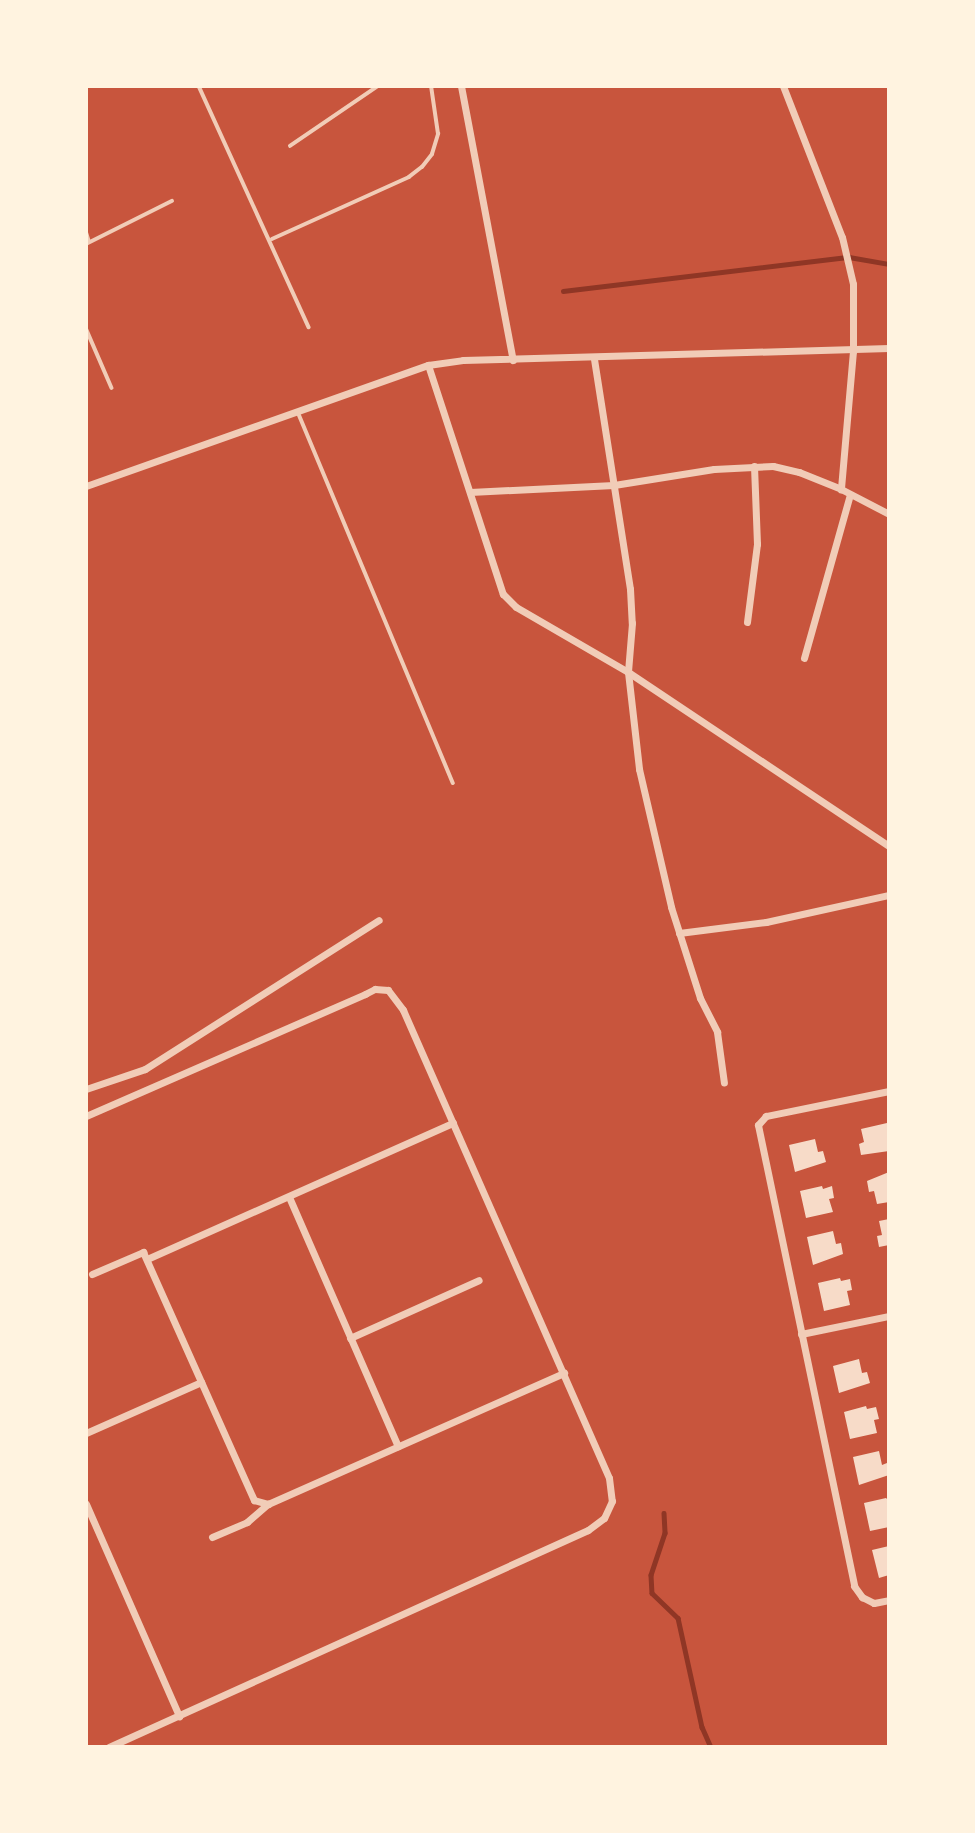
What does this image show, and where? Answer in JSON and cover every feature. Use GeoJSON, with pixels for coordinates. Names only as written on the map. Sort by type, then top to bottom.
{"type":"FeatureCollection","features":[{"type":"Feature","properties":{"kind":"street"},"geometry":{"type":"LineString","coordinates":[[461,86],[513,360]]}},
{"type":"Feature","properties":{"kind":"street"},"geometry":{"type":"LineString","coordinates":[[783,86],[850,264],[853,284],[853,351],[841,489]]}},
{"type":"Feature","properties":{"kind":"street"},"geometry":{"type":"LineString","coordinates":[[86,486],[428,365],[463,360],[594,359],[889,348]]}},
{"type":"Feature","properties":{"kind":"street"},"geometry":{"type":"LineString","coordinates":[[594,359],[626,554],[632,623],[628,673],[639,769],[679,933],[700,998],[717,1032],[724,1083]]}},
{"type":"Feature","properties":{"kind":"street"},"geometry":{"type":"LineString","coordinates":[[428,365],[503,594],[516,607],[628,673],[889,846]]}},
{"type":"Feature","properties":{"kind":"street"},"geometry":{"type":"LineString","coordinates":[[747,622],[757,544],[754,466]]}},
{"type":"Feature","properties":{"kind":"street"},"geometry":{"type":"LineString","coordinates":[[470,492],[614,485],[754,466],[799,472],[841,489],[889,514]]}},
{"type":"Feature","properties":{"kind":"street"},"geometry":{"type":"LineString","coordinates":[[804,658],[850,494]]}},
{"type":"Feature","properties":{"kind":"street"},"geometry":{"type":"LineString","coordinates":[[679,933],[766,922],[889,895]]}},
{"type":"Feature","properties":{"kind":"street"},"geometry":{"type":"LineString","coordinates":[[86,1089],[145,1069],[379,920]]}},
{"type":"Feature","properties":{"kind":"street"},"geometry":{"type":"LineString","coordinates":[[86,1116],[375,989],[388,990],[397,999],[564,1374],[609,1478],[612,1501],[604,1518],[588,1530],[109,1747]]}},
{"type":"Feature","properties":{"kind":"street"},"geometry":{"type":"LineString","coordinates":[[889,1091],[766,1116],[758,1125],[854,1586],[862,1597],[874,1603],[889,1600]]}},
{"type":"Feature","properties":{"kind":"street"},"geometry":{"type":"LineString","coordinates":[[147,1259],[453,1123]]}},
{"type":"Feature","properties":{"kind":"street"},"geometry":{"type":"LineString","coordinates":[[289,1197],[398,1446]]}},
{"type":"Feature","properties":{"kind":"street"},"geometry":{"type":"LineString","coordinates":[[92,1274],[143,1252],[254,1500],[268,1504]]}},
{"type":"Feature","properties":{"kind":"street"},"geometry":{"type":"LineString","coordinates":[[350,1338],[479,1280]]}},
{"type":"Feature","properties":{"kind":"street"},"geometry":{"type":"LineString","coordinates":[[801,1334],[889,1316]]}},
{"type":"Feature","properties":{"kind":"street"},"geometry":{"type":"LineString","coordinates":[[212,1537],[247,1522],[268,1504],[564,1374]]}},
{"type":"Feature","properties":{"kind":"street"},"geometry":{"type":"LineString","coordinates":[[86,1433],[201,1382]]}},
{"type":"Feature","properties":{"kind":"street"},"geometry":{"type":"LineString","coordinates":[[86,1504],[179,1716]]}},
{"type":"Feature","properties":{"kind":"lane"},"geometry":{"type":"LineString","coordinates":[[199,86],[309,327]]}},
{"type":"Feature","properties":{"kind":"lane"},"geometry":{"type":"LineString","coordinates":[[290,146],[378,86]]}},
{"type":"Feature","properties":{"kind":"lane"},"geometry":{"type":"LineString","coordinates":[[271,239],[409,177],[422,167],[432,154],[438,134],[431,86]]}},
{"type":"Feature","properties":{"kind":"lane"},"geometry":{"type":"LineString","coordinates":[[86,231],[88,243],[172,201]]}},
{"type":"Feature","properties":{"kind":"lane"},"geometry":{"type":"LineString","coordinates":[[86,328],[112,388]]}},
{"type":"Feature","properties":{"kind":"lane"},"geometry":{"type":"LineString","coordinates":[[297,410],[453,783]]}},
{"type":"Feature","properties":{"kind":"building"},"geometry":{"type":"Polygon","coordinates":[[[887,1123],[889,1151],[861,1155],[859,1144],[864,1142],[861,1129],[887,1123]]]}},
{"type":"Feature","properties":{"kind":"building"},"geometry":{"type":"Polygon","coordinates":[[[815,1139],[818,1152],[823,1151],[826,1162],[795,1172],[789,1145],[815,1139]]]}},
{"type":"Feature","properties":{"kind":"building"},"geometry":{"type":"Polygon","coordinates":[[[889,1172],[889,1202],[877,1204],[874,1191],[869,1192],[867,1181],[889,1172]]]}},
{"type":"Feature","properties":{"kind":"building"},"geometry":{"type":"Polygon","coordinates":[[[822,1186],[823,1189],[832,1186],[834,1198],[829,1199],[833,1212],[806,1218],[800,1191],[822,1186]]]}},
{"type":"Feature","properties":{"kind":"building"},"geometry":{"type":"Polygon","coordinates":[[[889,1219],[889,1245],[879,1247],[877,1236],[882,1235],[879,1221],[889,1219]]]}},
{"type":"Feature","properties":{"kind":"building"},"geometry":{"type":"Polygon","coordinates":[[[833,1231],[836,1244],[841,1243],[843,1254],[813,1265],[807,1237],[833,1231]]]}},
{"type":"Feature","properties":{"kind":"building"},"geometry":{"type":"Polygon","coordinates":[[[840,1278],[841,1281],[850,1279],[852,1290],[847,1291],[850,1305],[824,1311],[818,1283],[840,1278]]]}},
{"type":"Feature","properties":{"kind":"building"},"geometry":{"type":"Polygon","coordinates":[[[859,1359],[862,1373],[867,1372],[870,1383],[839,1393],[833,1366],[859,1359]]]}},
{"type":"Feature","properties":{"kind":"building"},"geometry":{"type":"Polygon","coordinates":[[[866,1406],[867,1409],[876,1407],[879,1419],[874,1420],[877,1433],[850,1439],[844,1412],[866,1406]]]}},
{"type":"Feature","properties":{"kind":"building"},"geometry":{"type":"Polygon","coordinates":[[[879,1451],[882,1465],[887,1463],[889,1475],[859,1485],[853,1457],[879,1451]]]}},
{"type":"Feature","properties":{"kind":"building"},"geometry":{"type":"Polygon","coordinates":[[[886,1498],[889,1501],[889,1527],[870,1531],[864,1503],[886,1498]]]}},
{"type":"Feature","properties":{"kind":"building"},"geometry":{"type":"Polygon","coordinates":[[[889,1546],[889,1575],[879,1578],[872,1550],[889,1546]]]}},
{"type":"Feature","properties":{"kind":"waterway"},"geometry":{"type":"LineString","coordinates":[[563,291],[849,257],[889,264]]}},
{"type":"Feature","properties":{"kind":"waterway"},"geometry":{"type":"LineString","coordinates":[[664,1513],[665,1533],[651,1575],[652,1593],[678,1618],[702,1727],[711,1747]]}}]}
